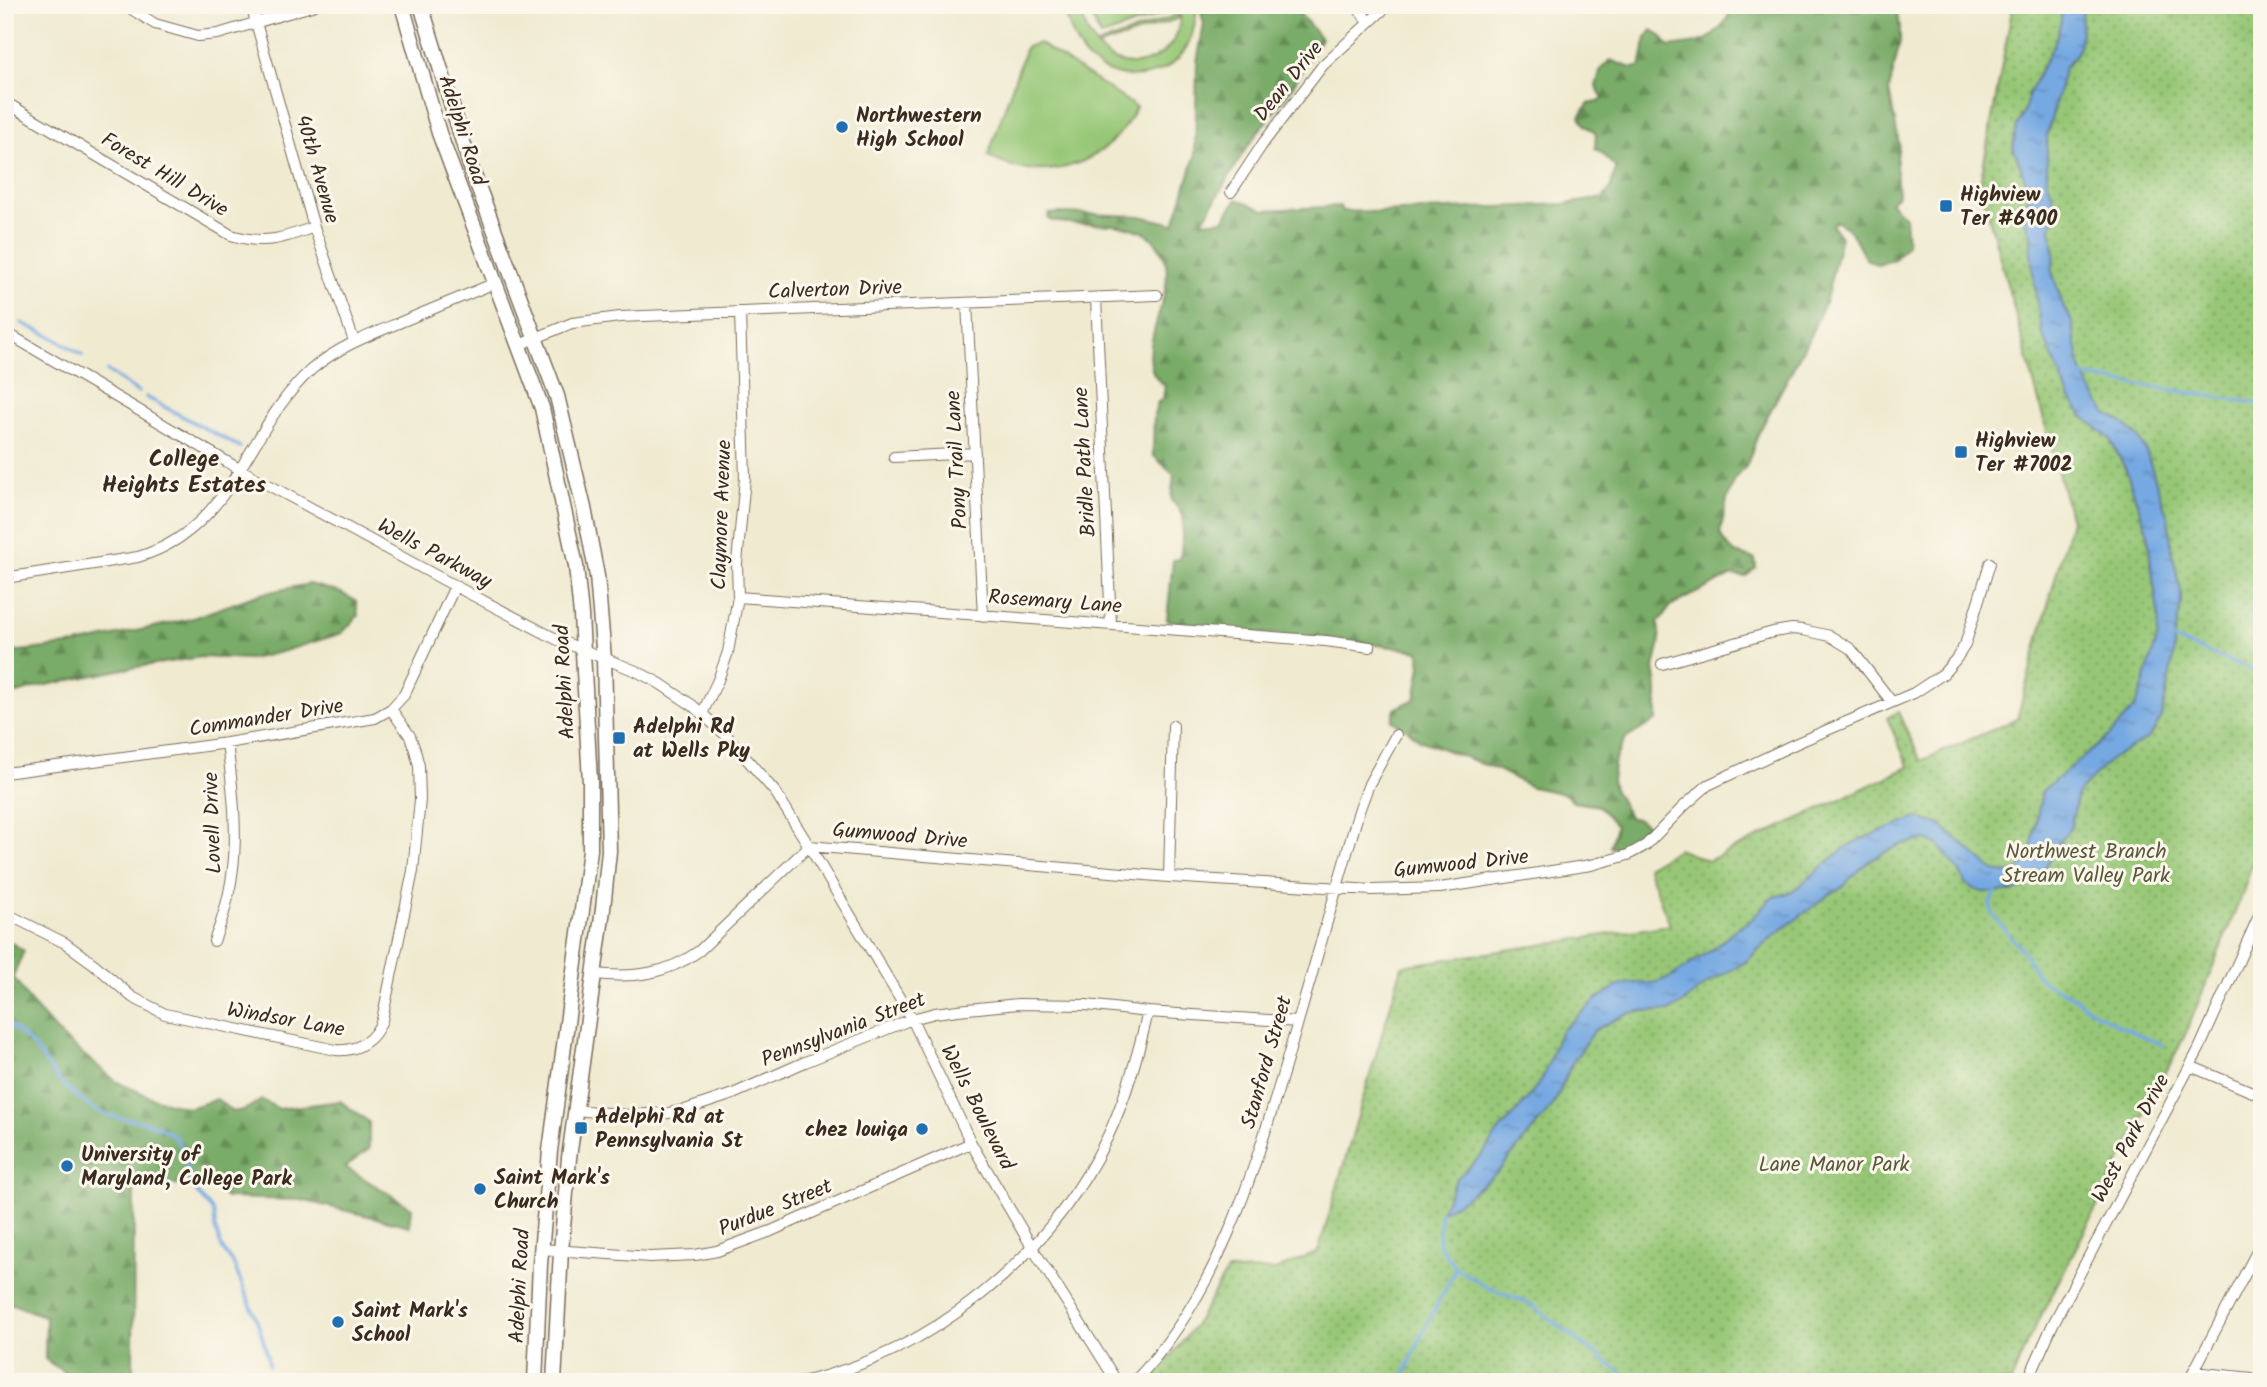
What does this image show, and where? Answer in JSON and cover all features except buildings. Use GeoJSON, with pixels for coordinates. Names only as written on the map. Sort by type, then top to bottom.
{"type":"FeatureCollection","features":[{"type":"Feature","properties":{"kind":"main road","name":"Adelphi Road"},"geometry":{"type":"LineString","coordinates":[[402,5],[439,133],[542,408],[576,566],[590,782],[590,850],[551,1141],[541,1249],[535,1382]]}},
{"type":"Feature","properties":{"kind":"main road","name":"Adelphi Road"},"geometry":{"type":"LineString","coordinates":[[421,5],[470,165],[560,407],[597,576],[604,659],[610,836],[561,1251],[554,1382]]}},
{"type":"Feature","properties":{"kind":"street"},"geometry":{"type":"LineString","coordinates":[[125,5],[155,24],[198,36],[218,34],[315,5]]}},
{"type":"Feature","properties":{"kind":"street","name":"40th Avenue"},"geometry":{"type":"LineString","coordinates":[[251,5],[314,227],[354,341]]}},
{"type":"Feature","properties":{"kind":"street"},"geometry":{"type":"LineString","coordinates":[[1355,5],[1369,22]]}},
{"type":"Feature","properties":{"kind":"street","name":"Dean Drive"},"geometry":{"type":"LineString","coordinates":[[1231,192],[1304,88],[1331,57],[1388,5]]}},
{"type":"Feature","properties":{"kind":"street","name":"Forest Hill Drive"},"geometry":{"type":"LineString","coordinates":[[5,102],[230,235],[273,241],[314,227]]}},
{"type":"Feature","properties":{"kind":"street"},"geometry":{"type":"LineString","coordinates":[[5,578],[126,559],[156,552],[172,543],[195,527],[213,506],[241,470],[289,393],[322,361],[354,341],[495,283]]}},
{"type":"Feature","properties":{"kind":"street","name":"Calverton Drive"},"geometry":{"type":"LineString","coordinates":[[519,345],[563,326],[583,321],[1157,295]]}},
{"type":"Feature","properties":{"kind":"street","name":"Bridle Path Lane"},"geometry":{"type":"LineString","coordinates":[[1096,298],[1111,624]]}},
{"type":"Feature","properties":{"kind":"street","name":"Pony Trail Lane"},"geometry":{"type":"LineString","coordinates":[[967,303],[983,616]]}},
{"type":"Feature","properties":{"kind":"street","name":"Claymore Avenue"},"geometry":{"type":"LineString","coordinates":[[702,713],[728,652],[738,597],[739,538],[745,478],[740,312]]}},
{"type":"Feature","properties":{"kind":"street","name":"Wells Parkway"},"geometry":{"type":"LineString","coordinates":[[5,332],[241,470],[455,586],[556,639],[659,683],[702,713],[760,773],[776,793],[808,846]]}},
{"type":"Feature","properties":{"kind":"street"},"geometry":{"type":"LineString","coordinates":[[894,457],[975,453]]}},
{"type":"Feature","properties":{"kind":"street","name":"Gumwood Drive"},"geometry":{"type":"LineString","coordinates":[[808,846],[1169,877],[1372,890],[1440,888],[1591,865],[1628,855],[1646,845],[1708,785],[1914,693],[1943,674],[1956,659],[1969,633],[1990,563]]}},
{"type":"Feature","properties":{"kind":"street"},"geometry":{"type":"LineString","coordinates":[[391,709],[409,685],[455,586]]}},
{"type":"Feature","properties":{"kind":"street","name":"Rosemary Lane"},"geometry":{"type":"LineString","coordinates":[[738,597],[1326,641],[1370,647]]}},
{"type":"Feature","properties":{"kind":"street"},"geometry":{"type":"LineString","coordinates":[[1662,664],[1784,629],[1802,630],[1830,636],[1852,649],[1891,701]]}},
{"type":"Feature","properties":{"kind":"street","name":"Commander Drive"},"geometry":{"type":"LineString","coordinates":[[5,773],[227,743],[363,721],[391,709]]}},
{"type":"Feature","properties":{"kind":"street","name":"Windsor Lane"},"geometry":{"type":"LineString","coordinates":[[5,913],[65,943],[132,997],[165,1014],[327,1048],[346,1050],[358,1047],[374,1035],[382,1020],[417,847],[419,766],[411,740],[391,709]]}},
{"type":"Feature","properties":{"kind":"street"},"geometry":{"type":"LineString","coordinates":[[1169,877],[1172,726]]}},
{"type":"Feature","properties":{"kind":"street","name":"Stanford Street"},"geometry":{"type":"LineString","coordinates":[[1135,1382],[1153,1363],[1186,1318],[1223,1247],[1244,1197],[1364,796],[1396,735]]}},
{"type":"Feature","properties":{"kind":"street","name":"Lovell Drive"},"geometry":{"type":"LineString","coordinates":[[214,941],[227,909],[235,867],[235,832],[227,743]]}},
{"type":"Feature","properties":{"kind":"street"},"geometry":{"type":"LineString","coordinates":[[594,974],[650,974],[685,961],[699,951],[808,846]]}},
{"type":"Feature","properties":{"kind":"street","name":"Wells Boulevard"},"geometry":{"type":"LineString","coordinates":[[808,846],[912,1019],[971,1143],[1032,1248],[1117,1382]]}},
{"type":"Feature","properties":{"kind":"street","name":"West Park Drive"},"geometry":{"type":"LineString","coordinates":[[2026,1382],[2053,1324],[2212,1023],[2262,909]]}},
{"type":"Feature","properties":{"kind":"street","name":"Pennsylvania Street"},"geometry":{"type":"LineString","coordinates":[[576,1110],[627,1115],[669,1113],[693,1108],[912,1019],[934,1013],[1018,1004],[1086,1005],[1298,1022]]}},
{"type":"Feature","properties":{"kind":"street"},"geometry":{"type":"LineString","coordinates":[[802,1382],[869,1360],[933,1327],[991,1287],[1032,1248],[1075,1194],[1108,1136],[1127,1086],[1149,1012]]}},
{"type":"Feature","properties":{"kind":"street"},"geometry":{"type":"LineString","coordinates":[[2190,1066],[2262,1096]]}},
{"type":"Feature","properties":{"kind":"street","name":"Purdue Street"},"geometry":{"type":"LineString","coordinates":[[541,1249],[650,1258],[717,1251],[771,1231],[971,1143]]}},
{"type":"Feature","properties":{"kind":"street"},"geometry":{"type":"LineString","coordinates":[[2188,1382],[2261,1246]]}},
{"type":"Feature","properties":{"kind":"street"},"geometry":{"type":"LineString","coordinates":[[2193,1372],[2262,1379]]}},
{"type":"Feature","properties":{"kind":"green space"},"geometry":{"type":"Polygon","coordinates":[[[1062,5],[1078,5],[1088,33],[1097,47],[1110,58],[1125,63],[1154,59],[1166,50],[1175,38],[1180,22],[1180,5],[1196,5],[1196,13],[1188,44],[1178,58],[1166,68],[1135,77],[1103,69],[1088,59],[1075,41],[1062,5]]]}},
{"type":"Feature","properties":{"kind":"green space"},"geometry":{"type":"Polygon","coordinates":[[[1088,5],[1171,5],[1173,10],[1100,37],[1088,5]]]}},
{"type":"Feature","properties":{"kind":"green space"},"geometry":{"type":"Polygon","coordinates":[[[1199,5],[1292,5],[1321,38],[1291,89],[1245,150],[1202,222],[1223,220],[1237,199],[1264,210],[1340,206],[1342,211],[1378,212],[1566,204],[1603,198],[1610,189],[1616,168],[1595,148],[1596,134],[1585,125],[1580,116],[1588,104],[1603,98],[1596,86],[1601,69],[1610,60],[1631,68],[1640,67],[1646,38],[1652,30],[1660,35],[1669,47],[1710,38],[1722,26],[1735,5],[1895,5],[1900,42],[1889,90],[1899,144],[1896,166],[1898,195],[1890,202],[1905,217],[1907,244],[1895,259],[1878,265],[1866,259],[1851,231],[1836,221],[1832,225],[1841,237],[1826,300],[1759,432],[1746,467],[1735,479],[1727,500],[1720,534],[1735,553],[1755,559],[1756,568],[1745,577],[1732,575],[1672,605],[1658,623],[1660,642],[1654,668],[1657,720],[1625,739],[1615,759],[1612,780],[1630,818],[1638,819],[1648,826],[1628,846],[1610,847],[1616,826],[1599,806],[1573,802],[1565,794],[1531,787],[1496,769],[1419,740],[1392,721],[1395,709],[1415,699],[1421,666],[1419,651],[1344,640],[1209,629],[1167,620],[1173,560],[1179,559],[1180,556],[1183,525],[1181,513],[1171,500],[1174,475],[1153,455],[1154,415],[1158,402],[1163,399],[1165,386],[1153,372],[1150,354],[1165,289],[1165,258],[1150,236],[1134,229],[1061,222],[1049,220],[1048,216],[1060,213],[1140,216],[1174,224],[1195,156],[1197,62],[1204,24],[1199,5]]]}},
{"type":"Feature","properties":{"kind":"green space","name":"Northwest Branch Stream Valley Park"},"geometry":{"type":"Polygon","coordinates":[[[2013,5],[2262,5],[2262,834],[2243,892],[2186,1033],[2026,1345],[2011,1382],[1151,1382],[1195,1325],[1227,1271],[1275,1270],[1318,1252],[1402,966],[1670,925],[1647,867],[1678,849],[1708,861],[1909,767],[1887,718],[1898,712],[1921,761],[2017,719],[2071,520],[1980,184],[2013,5]]]}},
{"type":"Feature","properties":{"kind":"green space"},"geometry":{"type":"Polygon","coordinates":[[[1178,14],[1179,18],[1097,45],[1178,14]]]}},
{"type":"Feature","properties":{"kind":"green space"},"geometry":{"type":"Polygon","coordinates":[[[1039,43],[1136,107],[1125,127],[1093,156],[1052,170],[1031,170],[988,156],[1026,47],[1039,43]]]}},
{"type":"Feature","properties":{"kind":"green space"},"geometry":{"type":"Polygon","coordinates":[[[309,584],[339,592],[356,601],[358,616],[342,633],[251,659],[201,657],[124,669],[37,687],[5,697],[5,653],[77,644],[190,619],[260,594],[309,584]]]}},
{"type":"Feature","properties":{"kind":"green space"},"geometry":{"type":"Polygon","coordinates":[[[5,939],[24,951],[13,976],[31,1003],[61,1036],[117,1082],[155,1099],[189,1108],[217,1099],[232,1112],[244,1110],[262,1100],[279,1109],[340,1101],[369,1122],[369,1149],[345,1167],[412,1208],[410,1226],[301,1200],[226,1198],[213,1186],[134,1184],[133,1371],[142,1382],[91,1382],[65,1373],[45,1359],[46,1317],[5,1301],[5,939]]]}},
{"type":"Feature","properties":{"kind":"water"},"geometry":{"type":"Polygon","coordinates":[[[2062,5],[2083,5],[2078,51],[2065,67],[2047,135],[2047,179],[2054,208],[2051,230],[2055,255],[2052,271],[2063,306],[2072,322],[2080,366],[2087,383],[2106,413],[2125,424],[2138,437],[2146,451],[2168,518],[2181,605],[2162,714],[2155,730],[2148,738],[2111,759],[2078,793],[2071,826],[2039,876],[2025,887],[2010,892],[1982,892],[1965,883],[1937,844],[1927,840],[1902,844],[1869,861],[1839,890],[1771,938],[1744,963],[1708,983],[1682,1004],[1670,1011],[1626,1014],[1595,1030],[1571,1065],[1557,1098],[1497,1173],[1440,1213],[1457,1178],[1482,1155],[1543,1077],[1560,1032],[1598,998],[1616,987],[1631,983],[1653,983],[1669,978],[1713,949],[1738,927],[1749,922],[1773,897],[1792,892],[1846,847],[1917,818],[1939,824],[1994,871],[2008,873],[2018,870],[2027,862],[2031,849],[2042,791],[2109,736],[2135,707],[2157,639],[2159,619],[2148,534],[2126,470],[2110,439],[2084,417],[2070,399],[2042,332],[2031,253],[2031,233],[2025,222],[2024,209],[2028,199],[2028,187],[2013,147],[2017,125],[2029,93],[2055,42],[2062,5]]]}},
{"type":"Feature","properties":{"kind":"waterway"},"geometry":{"type":"LineString","coordinates":[[22,323],[82,355]]}},
{"type":"Feature","properties":{"kind":"waterway"},"geometry":{"type":"LineString","coordinates":[[107,371],[138,392]]}},
{"type":"Feature","properties":{"kind":"waterway"},"geometry":{"type":"LineString","coordinates":[[2081,376],[2262,404]]}},
{"type":"Feature","properties":{"kind":"waterway"},"geometry":{"type":"LineString","coordinates":[[146,397],[240,447]]}},
{"type":"Feature","properties":{"kind":"waterway"},"geometry":{"type":"LineString","coordinates":[[2172,639],[2262,673]]}},
{"type":"Feature","properties":{"kind":"waterway"},"geometry":{"type":"LineString","coordinates":[[1996,891],[1990,904],[1993,915],[2026,955],[2037,975],[2047,984],[2120,1026],[2163,1045]]}},
{"type":"Feature","properties":{"kind":"waterway"},"geometry":{"type":"LineString","coordinates":[[5,1020],[32,1045],[59,1080],[76,1096],[100,1112],[154,1125],[176,1139],[183,1152],[193,1187],[214,1214],[215,1228],[222,1248],[234,1265],[259,1326],[269,1366]]}},
{"type":"Feature","properties":{"kind":"waterway"},"geometry":{"type":"LineString","coordinates":[[1441,1212],[1438,1244],[1456,1268],[1487,1287],[1530,1304],[1633,1382]]}},
{"type":"Feature","properties":{"kind":"waterway"},"geometry":{"type":"LineString","coordinates":[[1401,1382],[1456,1268]]}},
{"type":"Feature","properties":{"kind":"place","name":"Northwestern High School"},"geometry":{"type":"Point","coordinates":[842,127]}},
{"type":"Feature","properties":{"kind":"place","name":"Highview Ter #6900"},"geometry":{"type":"Point","coordinates":[1946,206]}},
{"type":"Feature","properties":{"kind":"place","name":"Highview Ter #7002"},"geometry":{"type":"Point","coordinates":[1961,452]}},
{"type":"Feature","properties":{"kind":"place","name":"Adelphi Rd at Wells Pky"},"geometry":{"type":"Point","coordinates":[619,738]}},
{"type":"Feature","properties":{"kind":"place","name":"Adelphi Rd at Pennsylvania St"},"geometry":{"type":"Point","coordinates":[581,1128]}},
{"type":"Feature","properties":{"kind":"place","name":"chez louiqa"},"geometry":{"type":"Point","coordinates":[922,1129]}},
{"type":"Feature","properties":{"kind":"place","name":"University of Maryland, College Park"},"geometry":{"type":"Point","coordinates":[67,1166]}},
{"type":"Feature","properties":{"kind":"place","name":"Saint Mark's Church"},"geometry":{"type":"Point","coordinates":[480,1189]}},
{"type":"Feature","properties":{"kind":"place","name":"Saint Mark's School"},"geometry":{"type":"Point","coordinates":[338,1322]}},
{"type":"Feature","properties":{"kind":"district","name":"College Heights Estates"},"geometry":{"type":"Point","coordinates":[184,471]}},
{"type":"Feature","properties":{"kind":"park label","name":"Lane Manor Park"},"geometry":{"type":"Point","coordinates":[1834,1164]}}]}
